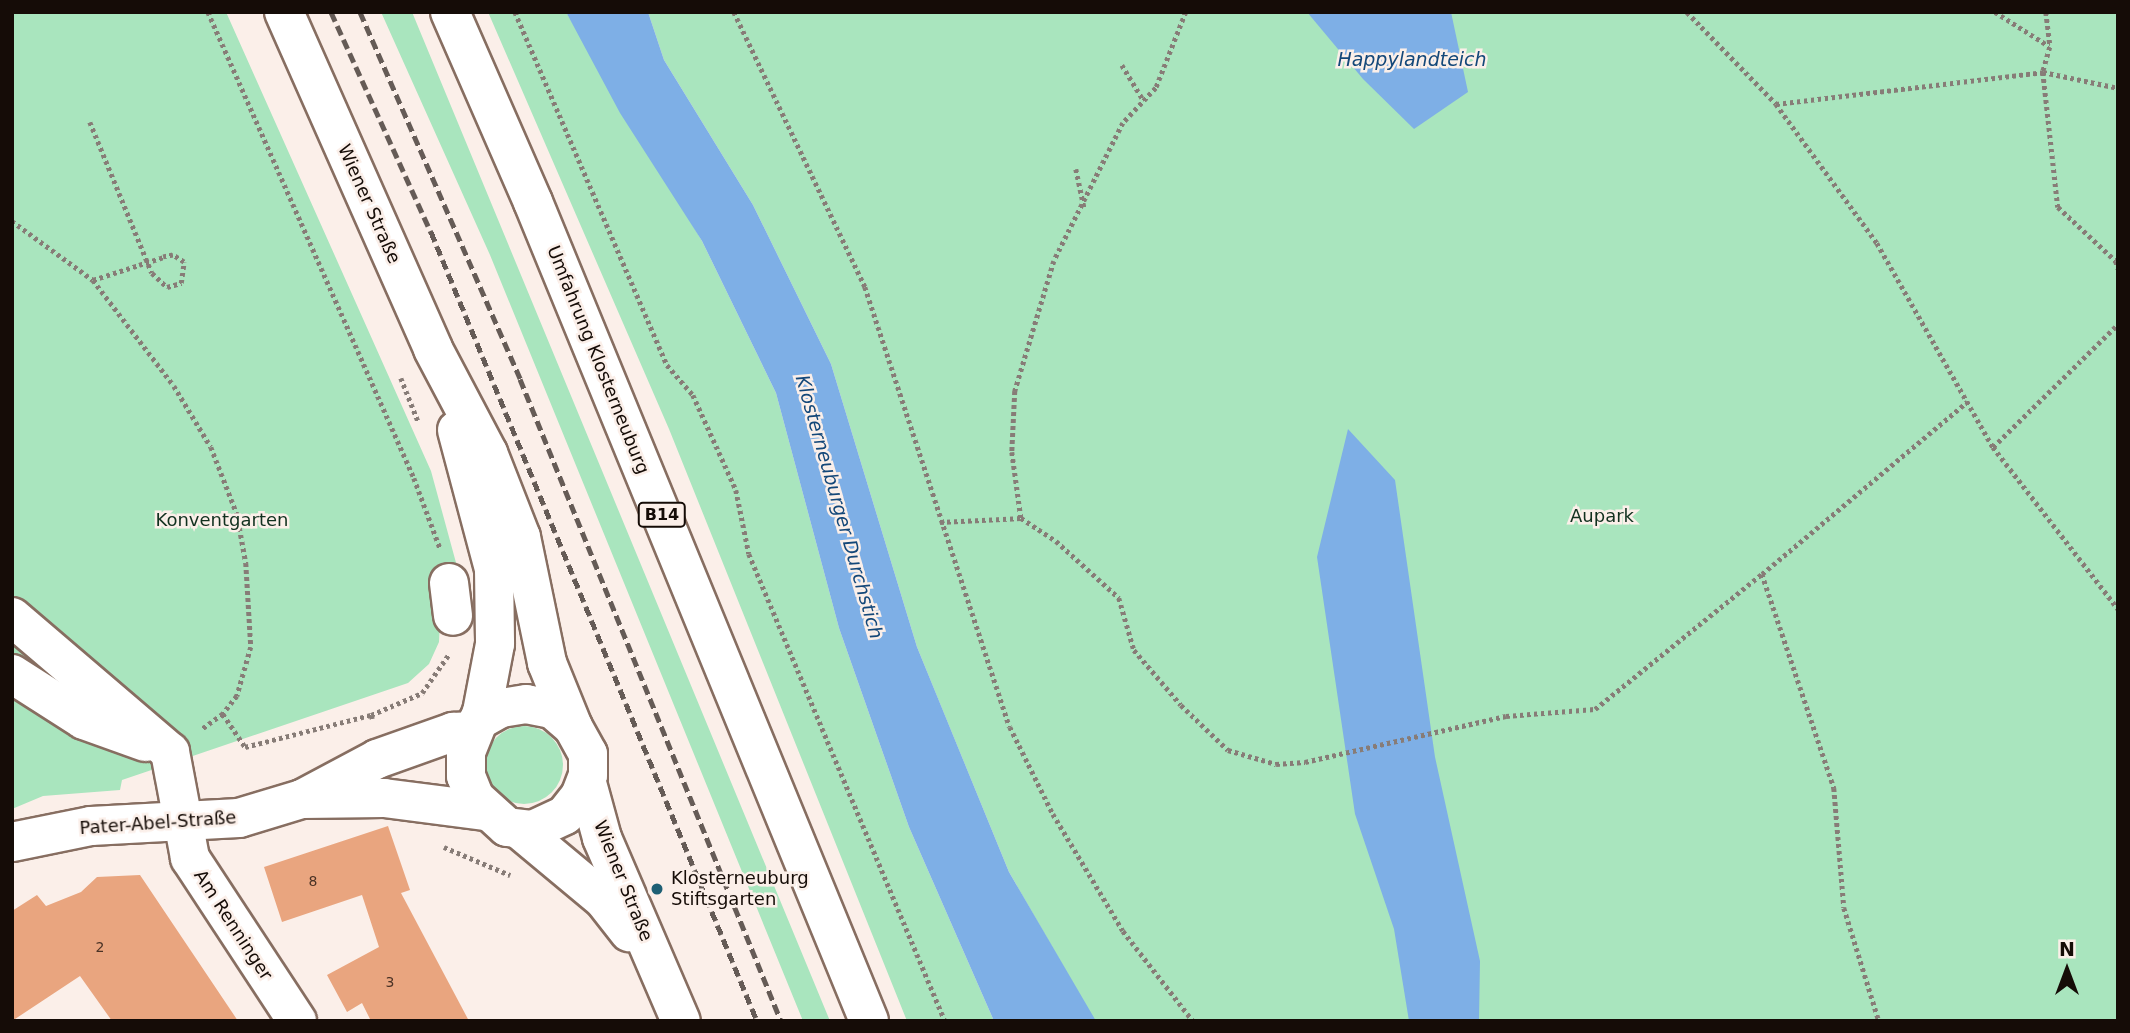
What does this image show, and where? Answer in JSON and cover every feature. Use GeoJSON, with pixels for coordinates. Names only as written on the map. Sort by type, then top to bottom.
{"type":"FeatureCollection","features":[{"type":"Feature","properties":{"kind":"street","name":"Wiener Straße"},"geometry":{"type":"LineString","coordinates":[[284,12],[454,396],[488,453],[522,537],[547,663],[573,727],[588,754],[587,783],[606,848],[665,978],[681,1021]]}},
{"type":"Feature","properties":{"kind":"street","name":"Umfahrung Klosterneuburg"},"geometry":{"type":"LineString","coordinates":[[450,12],[533,202],[869,1021]]}},
{"type":"Feature","properties":{"kind":"street","name":"Wiener Straße"},"geometry":{"type":"LineString","coordinates":[[454,396],[457,432],[494,569],[495,644],[476,726],[466,752],[466,776],[486,811],[507,827],[520,830],[557,821],[587,783]]}},
{"type":"Feature","properties":{"kind":"street"},"geometry":{"type":"LineString","coordinates":[[12,617],[170,751]]}},
{"type":"Feature","properties":{"kind":"street"},"geometry":{"type":"LineString","coordinates":[[12,674],[84,720],[170,751]]}},
{"type":"Feature","properties":{"kind":"street","name":"Wiener Straße"},"geometry":{"type":"LineString","coordinates":[[476,726],[500,708],[526,704],[552,709],[573,727]]}},
{"type":"Feature","properties":{"kind":"street","name":"Pater-Abel-Straße"},"geometry":{"type":"LineString","coordinates":[[12,842],[91,826],[239,818],[302,799],[377,759],[476,726]]}},
{"type":"Feature","properties":{"kind":"street","name":"Am Renninger"},"geometry":{"type":"LineString","coordinates":[[170,751],[181,822],[190,858],[297,1021]]}},
{"type":"Feature","properties":{"kind":"street","name":"Pater-Abel-Straße"},"geometry":{"type":"LineString","coordinates":[[302,799],[384,798],[486,811]]}},
{"type":"Feature","properties":{"kind":"street","name":"Wiener Straße"},"geometry":{"type":"LineString","coordinates":[[520,830],[604,900],[665,978]]}},
{"type":"Feature","properties":{"kind":"path"},"geometry":{"type":"LineString","coordinates":[[208,12],[414,478],[451,599],[454,648],[422,693],[371,715],[245,747],[223,714]]}},
{"type":"Feature","properties":{"kind":"path"},"geometry":{"type":"LineString","coordinates":[[515,12],[667,365],[693,395],[736,490],[749,554],[945,1021]]}},
{"type":"Feature","properties":{"kind":"path"},"geometry":{"type":"LineString","coordinates":[[734,12],[865,287],[940,522],[1010,727],[1052,814],[1123,930],[1193,1021]]}},
{"type":"Feature","properties":{"kind":"path"},"geometry":{"type":"LineString","coordinates":[[1021,518],[1012,452],[1014,391],[1054,261],[1084,208],[1123,123],[1156,88],[1186,12]]}},
{"type":"Feature","properties":{"kind":"path"},"geometry":{"type":"LineString","coordinates":[[1687,12],[1776,104],[1877,243],[1993,447],[2118,609]]}},
{"type":"Feature","properties":{"kind":"path"},"geometry":{"type":"LineString","coordinates":[[1995,12],[2050,47]]}},
{"type":"Feature","properties":{"kind":"path"},"geometry":{"type":"LineString","coordinates":[[2046,12],[2050,47],[2043,72],[2057,207],[2116,261],[2118,270]]}},
{"type":"Feature","properties":{"kind":"path"},"geometry":{"type":"LineString","coordinates":[[1122,65],[1144,101]]}},
{"type":"Feature","properties":{"kind":"path"},"geometry":{"type":"LineString","coordinates":[[1776,104],[2043,72],[2118,88]]}},
{"type":"Feature","properties":{"kind":"path"},"geometry":{"type":"LineString","coordinates":[[90,122],[152,273],[167,287],[181,283],[184,262],[173,255],[163,257],[139,265],[93,280]]}},
{"type":"Feature","properties":{"kind":"path"},"geometry":{"type":"LineString","coordinates":[[1076,169],[1084,208]]}},
{"type":"Feature","properties":{"kind":"path"},"geometry":{"type":"LineString","coordinates":[[12,221],[93,280],[174,386],[205,436],[237,514],[246,563],[251,647],[237,696],[223,714],[170,751]]}},
{"type":"Feature","properties":{"kind":"path"},"geometry":{"type":"LineString","coordinates":[[1993,447],[2118,324]]}},
{"type":"Feature","properties":{"kind":"path"},"geometry":{"type":"LineString","coordinates":[[398,372],[424,435]]}},
{"type":"Feature","properties":{"kind":"path"},"geometry":{"type":"LineString","coordinates":[[940,522],[1021,518],[1056,541],[1119,598],[1134,650],[1181,705],[1228,750],[1276,764],[1305,762],[1506,716],[1595,709],[1762,574],[1967,402]]}},
{"type":"Feature","properties":{"kind":"path"},"geometry":{"type":"LineString","coordinates":[[1762,574],[1834,788],[1844,908],[1879,1021]]}},
{"type":"Feature","properties":{"kind":"path"},"geometry":{"type":"LineString","coordinates":[[371,715],[373,727]]}},
{"type":"Feature","properties":{"kind":"path"},"geometry":{"type":"LineString","coordinates":[[440,844],[520,878]]}},
{"type":"Feature","properties":{"kind":"green space","name":"Konventgarten"},"geometry":{"type":"Polygon","coordinates":[[[12,12],[226,12],[431,471],[461,581],[440,620],[439,642],[429,664],[408,683],[122,780],[120,790],[43,796],[12,809],[12,12]]]}},
{"type":"Feature","properties":{"kind":"green space"},"geometry":{"type":"Polygon","coordinates":[[[381,12],[412,12],[830,1021],[803,1021],[490,255],[381,12]]]}},
{"type":"Feature","properties":{"kind":"green space"},"geometry":{"type":"Polygon","coordinates":[[[488,12],[566,12],[702,241],[776,393],[839,628],[909,827],[994,1021],[907,1021],[669,429],[488,12]]]}},
{"type":"Feature","properties":{"kind":"green space","name":"Aupark"},"geometry":{"type":"Polygon","coordinates":[[[648,12],[2118,12],[2118,1021],[1095,1021],[1009,872],[917,647],[831,364],[753,205],[664,60],[648,12]]]}},
{"type":"Feature","properties":{"kind":"green space"},"geometry":{"type":"Polygon","coordinates":[[[524,726],[539,729],[556,743],[563,765],[560,780],[546,797],[524,804],[509,801],[492,787],[485,765],[488,750],[502,733],[524,726]]]}},
{"type":"Feature","properties":{"kind":"water","name":"Klosterneuburger Durchstich"},"geometry":{"type":"Polygon","coordinates":[[[566,12],[648,12],[664,60],[753,205],[831,364],[917,647],[1009,872],[1096,1021],[994,1021],[909,827],[839,628],[776,393],[702,241],[620,113],[566,12]]]}},
{"type":"Feature","properties":{"kind":"water","name":"Happylandteich"},"geometry":{"type":"Polygon","coordinates":[[[1307,12],[1451,12],[1468,92],[1414,129],[1363,79],[1307,12]]]}},
{"type":"Feature","properties":{"kind":"water"},"geometry":{"type":"Polygon","coordinates":[[[1348,429],[1395,480],[1435,757],[1480,961],[1479,1021],[1409,1021],[1394,929],[1355,814],[1317,557],[1348,429]]]}},
{"type":"Feature","properties":{"kind":"building"},"geometry":{"type":"Polygon","coordinates":[[[388,826],[410,890],[401,893],[469,1021],[371,1021],[362,1003],[347,1012],[327,975],[379,947],[362,895],[282,922],[264,867],[388,826]]]}},
{"type":"Feature","properties":{"kind":"building"},"geometry":{"type":"Polygon","coordinates":[[[140,875],[238,1021],[112,1021],[80,976],[12,1021],[12,911],[37,895],[46,906],[81,892],[97,877],[140,875]]]}},
{"type":"Feature","properties":{"kind":"railway"},"geometry":{"type":"LineString","coordinates":[[331,12],[431,232],[757,1021]]}},
{"type":"Feature","properties":{"kind":"railway"},"geometry":{"type":"LineString","coordinates":[[360,12],[520,379],[781,1021]]}},
{"type":"Feature","properties":{"kind":"place","name":"Klosterneuburg Stiftsgarten"},"geometry":{"type":"Point","coordinates":[657,889]}}]}
